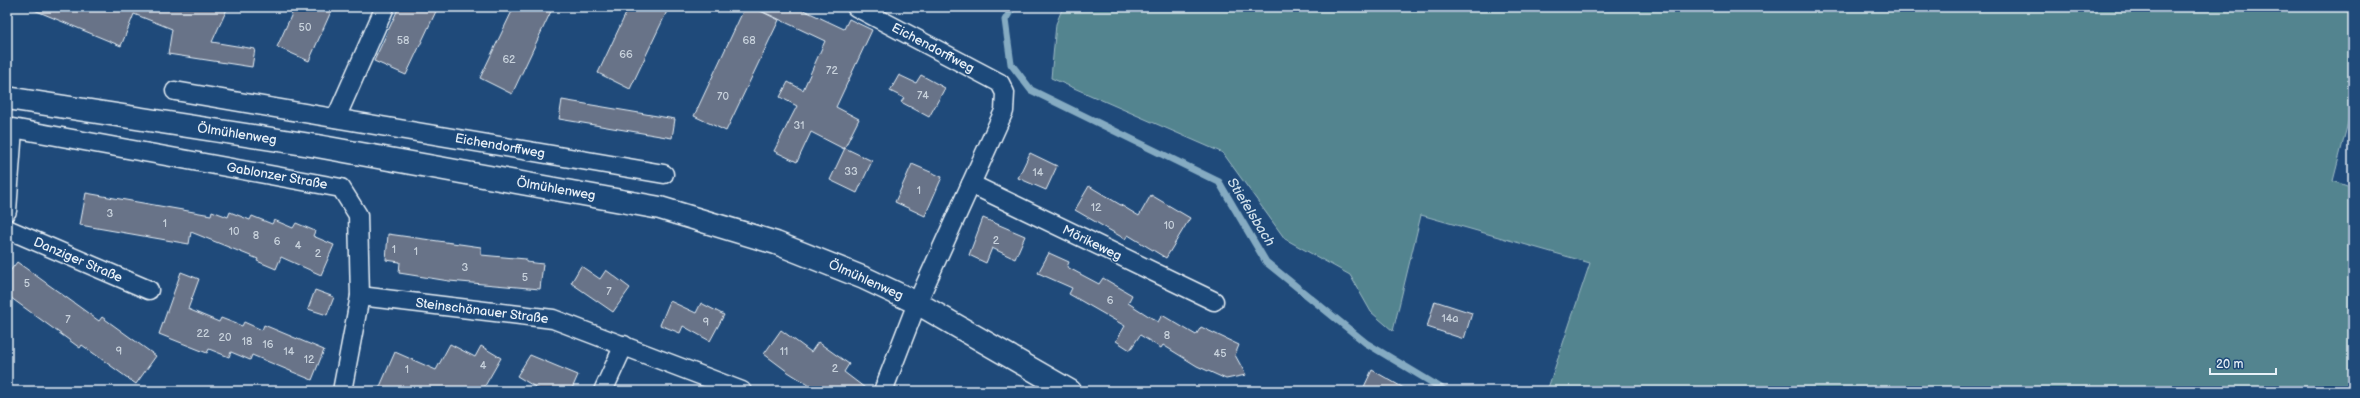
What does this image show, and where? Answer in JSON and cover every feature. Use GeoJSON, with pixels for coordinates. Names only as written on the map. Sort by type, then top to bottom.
{"type":"FeatureCollection","features":[{"type":"Feature","properties":{"kind":"main road","name":"Ölmühlenweg"},"geometry":{"type":"LineString","coordinates":[[7,98],[317,146],[660,208],[734,230],[827,262],[917,303],[1070,391]]}},
{"type":"Feature","properties":{"kind":"street"},"geometry":{"type":"LineString","coordinates":[[336,118],[385,7]]}},
{"type":"Feature","properties":{"kind":"street","name":"Eichendorffweg"},"geometry":{"type":"LineString","coordinates":[[856,7],[1000,83],[1005,93],[1004,111],[971,184]]}},
{"type":"Feature","properties":{"kind":"street","name":"Eichendorffweg"},"geometry":{"type":"LineString","coordinates":[[175,91],[664,174]]}},
{"type":"Feature","properties":{"kind":"street"},"geometry":{"type":"LineString","coordinates":[[7,211],[10,128]]}},
{"type":"Feature","properties":{"kind":"street","name":"Gablonzer Straße"},"geometry":{"type":"LineString","coordinates":[[10,128],[341,188],[358,215],[360,296],[342,391]]}},
{"type":"Feature","properties":{"kind":"street"},"geometry":{"type":"LineString","coordinates":[[883,391],[917,303],[971,184]]}},
{"type":"Feature","properties":{"kind":"street","name":"Mörikeweg"},"geometry":{"type":"LineString","coordinates":[[971,184],[1214,301]]}},
{"type":"Feature","properties":{"kind":"street","name":"Danziger Straße"},"geometry":{"type":"LineString","coordinates":[[7,230],[149,290]]}},
{"type":"Feature","properties":{"kind":"street","name":"Steinschönauer Straße"},"geometry":{"type":"LineString","coordinates":[[360,296],[554,319],[742,391]]}},
{"type":"Feature","properties":{"kind":"street"},"geometry":{"type":"LineString","coordinates":[[603,391],[624,345]]}},
{"type":"Feature","properties":{"kind":"green space"},"geometry":{"type":"Polygon","coordinates":[[[1063,7],[2353,7],[2353,103],[2333,181],[2353,188],[2353,391],[1568,391],[1548,388],[1590,263],[1421,215],[1393,331],[1371,312],[1350,275],[1285,239],[1223,153],[1051,78],[1056,24],[1063,7]]]}},
{"type":"Feature","properties":{"kind":"building"},"geometry":{"type":"Polygon","coordinates":[[[27,7],[228,7],[212,42],[255,49],[252,67],[168,54],[172,29],[134,14],[121,46],[27,7]]]}},
{"type":"Feature","properties":{"kind":"building"},"geometry":{"type":"Polygon","coordinates":[[[295,7],[333,7],[309,61],[277,47],[295,7]]]}},
{"type":"Feature","properties":{"kind":"building"},"geometry":{"type":"Polygon","coordinates":[[[399,7],[438,7],[406,75],[374,61],[399,7]]]}},
{"type":"Feature","properties":{"kind":"building"},"geometry":{"type":"Polygon","coordinates":[[[514,7],[553,7],[512,94],[480,78],[514,7]]]}},
{"type":"Feature","properties":{"kind":"building"},"geometry":{"type":"Polygon","coordinates":[[[629,7],[669,7],[630,89],[598,73],[629,7]]]}},
{"type":"Feature","properties":{"kind":"building"},"geometry":{"type":"Polygon","coordinates":[[[745,7],[752,7],[779,20],[726,131],[694,116],[745,7]]]}},
{"type":"Feature","properties":{"kind":"building"},"geometry":{"type":"Polygon","coordinates":[[[753,7],[797,7],[844,29],[849,19],[872,30],[836,107],[859,119],[844,149],[811,132],[797,162],[774,151],[797,106],[780,97],[788,82],[803,90],[825,41],[753,7]]]}},
{"type":"Feature","properties":{"kind":"building"},"geometry":{"type":"Polygon","coordinates":[[[899,75],[916,83],[921,75],[945,88],[929,117],[901,102],[904,98],[890,91],[899,75]]]}},
{"type":"Feature","properties":{"kind":"building"},"geometry":{"type":"Polygon","coordinates":[[[562,100],[675,119],[672,138],[559,119],[562,100]]]}},
{"type":"Feature","properties":{"kind":"building"},"geometry":{"type":"Polygon","coordinates":[[[845,148],[872,161],[857,193],[830,180],[845,148]]]}},
{"type":"Feature","properties":{"kind":"building"},"geometry":{"type":"Polygon","coordinates":[[[1030,153],[1057,166],[1046,190],[1018,178],[1030,153]]]}},
{"type":"Feature","properties":{"kind":"building"},"geometry":{"type":"Polygon","coordinates":[[[912,164],[942,177],[925,216],[895,202],[912,164]]]}},
{"type":"Feature","properties":{"kind":"building"},"geometry":{"type":"Polygon","coordinates":[[[1089,186],[1139,216],[1151,195],[1190,218],[1166,258],[1128,235],[1125,239],[1075,210],[1089,186]]]}},
{"type":"Feature","properties":{"kind":"building"},"geometry":{"type":"Polygon","coordinates":[[[86,193],[211,215],[212,211],[228,217],[230,212],[250,220],[252,216],[272,224],[274,220],[293,228],[296,223],[315,231],[313,236],[334,245],[321,275],[281,257],[276,269],[257,261],[258,259],[191,232],[189,244],[80,225],[86,193]]]}},
{"type":"Feature","properties":{"kind":"building"},"geometry":{"type":"Polygon","coordinates":[[[983,218],[1025,236],[1015,259],[992,248],[986,263],[969,255],[983,218]]]}},
{"type":"Feature","properties":{"kind":"building"},"geometry":{"type":"Polygon","coordinates":[[[388,234],[481,247],[481,255],[526,259],[526,262],[543,264],[540,289],[449,281],[399,273],[400,262],[386,260],[388,234]]]}},
{"type":"Feature","properties":{"kind":"building"},"geometry":{"type":"Polygon","coordinates":[[[1049,253],[1069,262],[1067,267],[1099,284],[1103,278],[1132,295],[1128,303],[1158,322],[1162,315],[1196,335],[1201,327],[1239,345],[1235,355],[1246,375],[1226,379],[1197,366],[1163,345],[1161,348],[1140,335],[1130,350],[1116,341],[1125,326],[1069,294],[1072,288],[1038,273],[1049,253]]]}},
{"type":"Feature","properties":{"kind":"building"},"geometry":{"type":"Polygon","coordinates":[[[17,262],[99,321],[102,317],[156,356],[136,384],[82,345],[80,348],[7,295],[7,275],[17,262]]]}},
{"type":"Feature","properties":{"kind":"building"},"geometry":{"type":"Polygon","coordinates":[[[581,266],[600,279],[606,270],[630,288],[613,312],[571,283],[581,266]]]}},
{"type":"Feature","properties":{"kind":"building"},"geometry":{"type":"Polygon","coordinates":[[[181,272],[199,279],[188,309],[219,322],[221,318],[242,326],[244,322],[262,330],[264,325],[324,350],[312,380],[252,355],[250,360],[231,352],[229,357],[209,349],[207,353],[159,334],[181,272]]]}},
{"type":"Feature","properties":{"kind":"building"},"geometry":{"type":"Polygon","coordinates":[[[315,290],[334,297],[327,315],[308,309],[315,290]]]}},
{"type":"Feature","properties":{"kind":"building"},"geometry":{"type":"Polygon","coordinates":[[[670,301],[696,313],[701,303],[724,315],[710,341],[683,326],[680,333],[660,325],[670,301]]]}},
{"type":"Feature","properties":{"kind":"building"},"geometry":{"type":"Polygon","coordinates":[[[1435,301],[1472,313],[1464,339],[1427,327],[1435,301]]]}},
{"type":"Feature","properties":{"kind":"building"},"geometry":{"type":"Polygon","coordinates":[[[781,330],[811,352],[818,342],[849,364],[844,372],[869,391],[818,391],[788,372],[764,354],[781,330]]]}},
{"type":"Feature","properties":{"kind":"building"},"geometry":{"type":"Polygon","coordinates":[[[450,344],[475,357],[481,346],[501,358],[482,391],[378,391],[395,352],[436,370],[450,344]]]}},
{"type":"Feature","properties":{"kind":"building"},"geometry":{"type":"Polygon","coordinates":[[[530,355],[578,375],[571,391],[542,391],[517,376],[530,355]]]}},
{"type":"Feature","properties":{"kind":"building"},"geometry":{"type":"Polygon","coordinates":[[[1372,370],[1409,391],[1362,391],[1372,370]]]}},
{"type":"Feature","properties":{"kind":"waterway","name":"Stiefelsbach"},"geometry":{"type":"LineString","coordinates":[[1013,7],[1005,20],[1011,64],[1031,90],[1219,182],[1266,262],[1366,343],[1446,391]]}}]}
